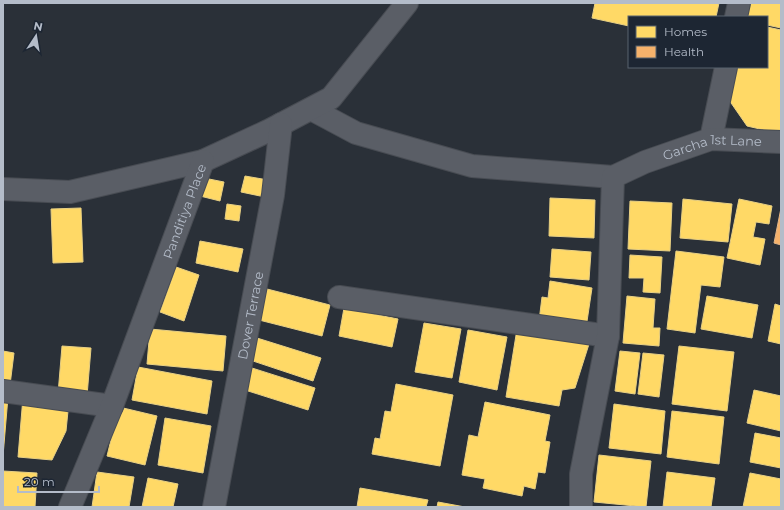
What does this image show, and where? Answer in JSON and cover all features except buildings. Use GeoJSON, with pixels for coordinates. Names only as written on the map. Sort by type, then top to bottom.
{"type":"FeatureCollection","features":[{"type":"Feature","properties":{"kind":"street","name":"Panditiya Place"},"geometry":{"type":"LineString","coordinates":[[70,507],[112,406],[203,161],[281,124],[331,98],[407,3]]}},
{"type":"Feature","properties":{"kind":"street"},"geometry":{"type":"LineString","coordinates":[[736,16],[739,3]]}},
{"type":"Feature","properties":{"kind":"street"},"geometry":{"type":"LineString","coordinates":[[711,140],[726,68]]}},
{"type":"Feature","properties":{"kind":"street"},"geometry":{"type":"LineString","coordinates":[[310,109],[356,133],[472,166],[613,177],[608,336],[581,474],[581,507]]}},
{"type":"Feature","properties":{"kind":"street","name":"Dover Terrace"},"geometry":{"type":"LineString","coordinates":[[214,507],[273,196],[281,124]]}},
{"type":"Feature","properties":{"kind":"street","name":"Garcha 1st Lane"},"geometry":{"type":"LineString","coordinates":[[613,177],[645,162],[711,140],[781,142]]}},
{"type":"Feature","properties":{"kind":"street"},"geometry":{"type":"LineString","coordinates":[[3,189],[70,192],[203,161]]}},
{"type":"Feature","properties":{"kind":"street"},"geometry":{"type":"LineString","coordinates":[[339,297],[608,336]]}},
{"type":"Feature","properties":{"kind":"street"},"geometry":{"type":"LineString","coordinates":[[3,391],[112,406]]}}]}
